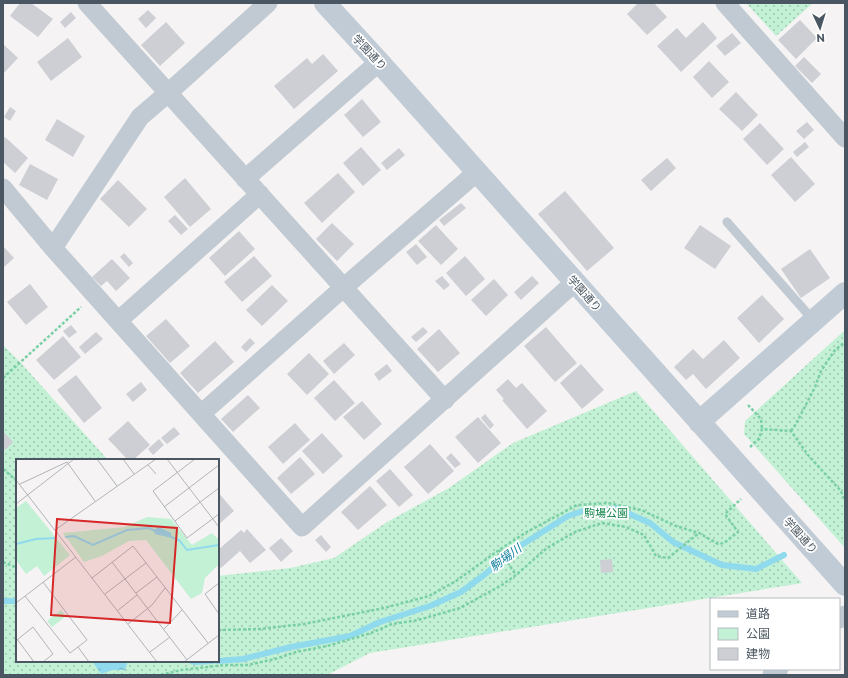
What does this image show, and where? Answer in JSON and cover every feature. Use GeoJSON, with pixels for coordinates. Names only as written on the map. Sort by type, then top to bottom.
{"type":"FeatureCollection","features":[{"type":"Feature","properties":{"kind":"street"},"geometry":{"type":"LineString","coordinates":[[87,3],[445,400]]}},
{"type":"Feature","properties":{"kind":"street"},"geometry":{"type":"LineString","coordinates":[[53,248],[140,117],[268,3]]}},
{"type":"Feature","properties":{"kind":"street","name":"学園通り"},"geometry":{"type":"LineString","coordinates":[[325,3],[576,282],[845,585]]}},
{"type":"Feature","properties":{"kind":"street"},"geometry":{"type":"LineString","coordinates":[[725,3],[845,138]]}},
{"type":"Feature","properties":{"kind":"street"},"geometry":{"type":"LineString","coordinates":[[245,179],[379,62]]}},
{"type":"Feature","properties":{"kind":"street"},"geometry":{"type":"LineString","coordinates":[[201,414],[477,172]]}},
{"type":"Feature","properties":{"kind":"street"},"geometry":{"type":"LineString","coordinates":[[3,188],[94,295],[302,527],[576,282]]}},
{"type":"Feature","properties":{"kind":"street"},"geometry":{"type":"LineString","coordinates":[[118,321],[260,194]]}},
{"type":"Feature","properties":{"kind":"street"},"geometry":{"type":"LineString","coordinates":[[699,422],[845,293]]}},
{"type":"Feature","properties":{"kind":"lane"},"geometry":{"type":"LineString","coordinates":[[727,222],[814,321]]}},
{"type":"Feature","properties":{"kind":"path"},"geometry":{"type":"LineString","coordinates":[[3,378],[94,295]]}},
{"type":"Feature","properties":{"kind":"path"},"geometry":{"type":"LineString","coordinates":[[791,431],[815,387],[821,371],[835,350],[845,342]]}},
{"type":"Feature","properties":{"kind":"path"},"geometry":{"type":"LineString","coordinates":[[734,461],[759,439],[762,429],[761,419],[735,391]]}},
{"type":"Feature","properties":{"kind":"path"},"geometry":{"type":"LineString","coordinates":[[762,429],[791,431]]}},
{"type":"Feature","properties":{"kind":"path"},"geometry":{"type":"LineString","coordinates":[[791,431],[808,455],[840,490],[845,499]]}},
{"type":"Feature","properties":{"kind":"path"},"geometry":{"type":"LineString","coordinates":[[3,470],[16,480]]}},
{"type":"Feature","properties":{"kind":"path"},"geometry":{"type":"LineString","coordinates":[[219,630],[260,629],[304,624],[377,610],[429,596],[456,581],[525,533],[577,505],[608,503],[641,510],[676,526],[699,533],[718,544],[724,544],[738,532],[725,514],[756,485]]}},
{"type":"Feature","properties":{"kind":"path"},"geometry":{"type":"LineString","coordinates":[[161,675],[181,670],[225,664],[248,666],[296,652],[327,646],[371,633],[392,624],[418,620],[460,608],[502,585],[547,548],[575,532],[602,523],[626,527],[644,535],[656,556],[668,558],[699,533]]}},
{"type":"Feature","properties":{"kind":"path"},"geometry":{"type":"LineString","coordinates":[[499,550],[516,575]]}},
{"type":"Feature","properties":{"kind":"path"},"geometry":{"type":"LineString","coordinates":[[3,562],[16,568]]}},
{"type":"Feature","properties":{"kind":"green space"},"geometry":{"type":"Polygon","coordinates":[[[746,3],[813,3],[776,36],[746,3]]]}},
{"type":"Feature","properties":{"kind":"green space"},"geometry":{"type":"Polygon","coordinates":[[[845,330],[845,548],[744,434],[745,421],[845,330]]]}},
{"type":"Feature","properties":{"kind":"green space","name":"駒場公園"},"geometry":{"type":"Polygon","coordinates":[[[3,345],[107,459],[16,459],[16,662],[219,662],[219,576],[290,568],[334,558],[387,522],[449,488],[513,443],[636,391],[802,583],[370,653],[327,675],[3,675],[3,345]]]}},
{"type":"Feature","properties":{"kind":"water"},"geometry":{"type":"Polygon","coordinates":[[[93,662],[128,662],[125,670],[112,670],[101,674],[93,662]]]}},
{"type":"Feature","properties":{"kind":"building"},"geometry":{"type":"Polygon","coordinates":[[[20,3],[31,3],[53,19],[38,37],[10,16],[20,3]]]}},
{"type":"Feature","properties":{"kind":"building"},"geometry":{"type":"Polygon","coordinates":[[[638,3],[654,3],[667,17],[647,35],[627,14],[638,3]]]}},
{"type":"Feature","properties":{"kind":"building"},"geometry":{"type":"Polygon","coordinates":[[[148,10],[156,18],[146,28],[138,19],[148,10]]]}},
{"type":"Feature","properties":{"kind":"building"},"geometry":{"type":"Polygon","coordinates":[[[71,12],[76,18],[65,28],[60,22],[71,12]]]}},
{"type":"Feature","properties":{"kind":"building"},"geometry":{"type":"Polygon","coordinates":[[[800,20],[817,38],[796,59],[778,40],[800,20]]]}},
{"type":"Feature","properties":{"kind":"building"},"geometry":{"type":"Polygon","coordinates":[[[166,22],[185,43],[160,66],[141,45],[166,22]]]}},
{"type":"Feature","properties":{"kind":"building"},"geometry":{"type":"Polygon","coordinates":[[[703,22],[717,38],[681,72],[657,46],[677,28],[686,38],[703,22]]]}},
{"type":"Feature","properties":{"kind":"building"},"geometry":{"type":"Polygon","coordinates":[[[732,33],[741,43],[725,56],[716,46],[732,33]]]}},
{"type":"Feature","properties":{"kind":"building"},"geometry":{"type":"Polygon","coordinates":[[[68,38],[82,57],[51,81],[37,62],[68,38]]]}},
{"type":"Feature","properties":{"kind":"building"},"geometry":{"type":"Polygon","coordinates":[[[3,44],[18,58],[3,74],[3,44]]]}},
{"type":"Feature","properties":{"kind":"building"},"geometry":{"type":"Polygon","coordinates":[[[323,54],[338,71],[294,109],[274,86],[307,58],[312,64],[323,54]]]}},
{"type":"Feature","properties":{"kind":"building"},"geometry":{"type":"Polygon","coordinates":[[[804,57],[821,74],[812,83],[795,66],[804,57]]]}},
{"type":"Feature","properties":{"kind":"building"},"geometry":{"type":"Polygon","coordinates":[[[709,61],[729,82],[712,98],[693,77],[709,61]]]}},
{"type":"Feature","properties":{"kind":"building"},"geometry":{"type":"Polygon","coordinates":[[[736,92],[758,115],[742,131],[719,109],[736,92]]]}},
{"type":"Feature","properties":{"kind":"building"},"geometry":{"type":"Polygon","coordinates":[[[362,99],[381,122],[363,137],[344,115],[362,99]]]}},
{"type":"Feature","properties":{"kind":"building"},"geometry":{"type":"Polygon","coordinates":[[[10,107],[16,111],[10,121],[4,117],[10,107]]]}},
{"type":"Feature","properties":{"kind":"building"},"geometry":{"type":"Polygon","coordinates":[[[57,119],[85,136],[73,157],[45,140],[57,119]]]}},
{"type":"Feature","properties":{"kind":"building"},"geometry":{"type":"Polygon","coordinates":[[[807,122],[814,130],[804,139],[796,131],[807,122]]]}},
{"type":"Feature","properties":{"kind":"building"},"geometry":{"type":"Polygon","coordinates":[[[760,123],[784,149],[767,165],[743,139],[760,123]]]}},
{"type":"Feature","properties":{"kind":"building"},"geometry":{"type":"Polygon","coordinates":[[[5,137],[28,158],[15,173],[3,162],[3,139],[5,137]]]}},
{"type":"Feature","properties":{"kind":"building"},"geometry":{"type":"Polygon","coordinates":[[[805,142],[809,147],[797,157],[793,152],[805,142]]]}},
{"type":"Feature","properties":{"kind":"building"},"geometry":{"type":"Polygon","coordinates":[[[361,147],[381,170],[363,186],[343,163],[361,147]]]}},
{"type":"Feature","properties":{"kind":"building"},"geometry":{"type":"Polygon","coordinates":[[[399,148],[405,155],[387,170],[381,163],[399,148]]]}},
{"type":"Feature","properties":{"kind":"building"},"geometry":{"type":"Polygon","coordinates":[[[791,157],[815,184],[795,202],[771,175],[791,157]]]}},
{"type":"Feature","properties":{"kind":"building"},"geometry":{"type":"Polygon","coordinates":[[[667,158],[676,168],[651,191],[641,180],[667,158]]]}},
{"type":"Feature","properties":{"kind":"building"},"geometry":{"type":"Polygon","coordinates":[[[30,164],[58,179],[47,200],[19,185],[30,164]]]}},
{"type":"Feature","properties":{"kind":"building"},"geometry":{"type":"Polygon","coordinates":[[[338,173],[355,192],[322,223],[304,203],[338,173]]]}},
{"type":"Feature","properties":{"kind":"building"},"geometry":{"type":"Polygon","coordinates":[[[185,178],[211,209],[190,227],[164,197],[185,178]]]}},
{"type":"Feature","properties":{"kind":"building"},"geometry":{"type":"Polygon","coordinates":[[[118,180],[147,209],[129,227],[100,199],[118,180]]]}},
{"type":"Feature","properties":{"kind":"building"},"geometry":{"type":"Polygon","coordinates":[[[565,191],[614,248],[587,271],[538,214],[565,191]]]}},
{"type":"Feature","properties":{"kind":"building"},"geometry":{"type":"Polygon","coordinates":[[[461,203],[466,208],[444,226],[439,220],[461,203]]]}},
{"type":"Feature","properties":{"kind":"building"},"geometry":{"type":"Polygon","coordinates":[[[175,215],[188,229],[181,235],[168,221],[175,215]]]}},
{"type":"Feature","properties":{"kind":"building"},"geometry":{"type":"Polygon","coordinates":[[[332,223],[354,244],[337,261],[316,239],[332,223]]]}},
{"type":"Feature","properties":{"kind":"building"},"geometry":{"type":"Polygon","coordinates":[[[436,225],[458,249],[441,265],[418,241],[436,225]]]}},
{"type":"Feature","properties":{"kind":"building"},"geometry":{"type":"Polygon","coordinates":[[[700,225],[731,246],[715,269],[684,248],[700,225]]]}},
{"type":"Feature","properties":{"kind":"building"},"geometry":{"type":"Polygon","coordinates":[[[239,231],[255,249],[225,276],[209,258],[239,231]]]}},
{"type":"Feature","properties":{"kind":"building"},"geometry":{"type":"Polygon","coordinates":[[[416,244],[427,257],[417,265],[406,252],[416,244]]]}},
{"type":"Feature","properties":{"kind":"building"},"geometry":{"type":"Polygon","coordinates":[[[3,246],[14,258],[3,268],[3,246]]]}},
{"type":"Feature","properties":{"kind":"building"},"geometry":{"type":"Polygon","coordinates":[[[810,249],[830,278],[801,298],[781,269],[810,249]]]}},
{"type":"Feature","properties":{"kind":"building"},"geometry":{"type":"Polygon","coordinates":[[[124,253],[133,263],[129,267],[120,257],[124,253]]]}},
{"type":"Feature","properties":{"kind":"building"},"geometry":{"type":"Polygon","coordinates":[[[254,256],[272,276],[242,302],[224,282],[254,256]]]}},
{"type":"Feature","properties":{"kind":"building"},"geometry":{"type":"Polygon","coordinates":[[[465,256],[485,279],[466,296],[446,273],[465,256]]]}},
{"type":"Feature","properties":{"kind":"building"},"geometry":{"type":"Polygon","coordinates":[[[112,259],[130,278],[116,291],[107,281],[101,286],[92,277],[112,259]]]}},
{"type":"Feature","properties":{"kind":"building"},"geometry":{"type":"Polygon","coordinates":[[[442,276],[450,285],[444,290],[435,281],[442,276]]]}},
{"type":"Feature","properties":{"kind":"building"},"geometry":{"type":"Polygon","coordinates":[[[532,276],[539,283],[521,300],[514,292],[532,276]]]}},
{"type":"Feature","properties":{"kind":"building"},"geometry":{"type":"Polygon","coordinates":[[[494,279],[508,295],[486,316],[471,300],[494,279]]]}},
{"type":"Feature","properties":{"kind":"building"},"geometry":{"type":"Polygon","coordinates":[[[30,284],[48,307],[26,325],[7,302],[30,284]]]}},
{"type":"Feature","properties":{"kind":"building"},"geometry":{"type":"Polygon","coordinates":[[[272,285],[288,301],[262,326],[246,310],[272,285]]]}},
{"type":"Feature","properties":{"kind":"building"},"geometry":{"type":"Polygon","coordinates":[[[762,295],[784,319],[759,343],[737,318],[762,295]]]}},
{"type":"Feature","properties":{"kind":"building"},"geometry":{"type":"Polygon","coordinates":[[[166,319],[190,346],[170,363],[146,336],[166,319]]]}},
{"type":"Feature","properties":{"kind":"building"},"geometry":{"type":"Polygon","coordinates":[[[71,325],[77,332],[69,338],[63,331],[71,325]]]}},
{"type":"Feature","properties":{"kind":"building"},"geometry":{"type":"Polygon","coordinates":[[[423,327],[428,332],[416,342],[411,337],[423,327]]]}},
{"type":"Feature","properties":{"kind":"building"},"geometry":{"type":"Polygon","coordinates":[[[546,327],[577,363],[555,382],[524,346],[546,327]]]}},
{"type":"Feature","properties":{"kind":"building"},"geometry":{"type":"Polygon","coordinates":[[[439,329],[460,353],[438,372],[417,349],[439,329]]]}},
{"type":"Feature","properties":{"kind":"building"},"geometry":{"type":"Polygon","coordinates":[[[96,332],[103,339],[85,354],[79,347],[96,332]]]}},
{"type":"Feature","properties":{"kind":"building"},"geometry":{"type":"Polygon","coordinates":[[[63,336],[81,357],[54,380],[36,360],[63,336]]]}},
{"type":"Feature","properties":{"kind":"building"},"geometry":{"type":"Polygon","coordinates":[[[250,338],[255,343],[246,352],[241,347],[250,338]]]}},
{"type":"Feature","properties":{"kind":"building"},"geometry":{"type":"Polygon","coordinates":[[[724,340],[740,358],[706,389],[693,374],[686,380],[674,367],[693,349],[703,359],[724,340]]]}},
{"type":"Feature","properties":{"kind":"building"},"geometry":{"type":"Polygon","coordinates":[[[215,341],[234,362],[198,393],[180,373],[215,341]]]}},
{"type":"Feature","properties":{"kind":"building"},"geometry":{"type":"Polygon","coordinates":[[[344,343],[355,355],[334,374],[323,361],[344,343]]]}},
{"type":"Feature","properties":{"kind":"building"},"geometry":{"type":"Polygon","coordinates":[[[309,353],[329,374],[307,395],[287,374],[309,353]]]}},
{"type":"Feature","properties":{"kind":"building"},"geometry":{"type":"Polygon","coordinates":[[[387,364],[392,371],[379,381],[374,374],[387,364]]]}},
{"type":"Feature","properties":{"kind":"building"},"geometry":{"type":"Polygon","coordinates":[[[581,364],[604,390],[582,409],[560,383],[581,364]]]}},
{"type":"Feature","properties":{"kind":"building"},"geometry":{"type":"Polygon","coordinates":[[[76,375],[102,408],[84,423],[57,390],[76,375]]]}},
{"type":"Feature","properties":{"kind":"building"},"geometry":{"type":"Polygon","coordinates":[[[508,379],[516,388],[522,383],[547,411],[527,429],[502,400],[504,399],[496,390],[508,379]]]}},
{"type":"Feature","properties":{"kind":"building"},"geometry":{"type":"Polygon","coordinates":[[[334,380],[355,403],[335,421],[314,398],[334,380]]]}},
{"type":"Feature","properties":{"kind":"building"},"geometry":{"type":"Polygon","coordinates":[[[141,382],[147,390],[133,402],[126,394],[141,382]]]}},
{"type":"Feature","properties":{"kind":"building"},"geometry":{"type":"Polygon","coordinates":[[[248,395],[260,408],[233,432],[221,419],[248,395]]]}},
{"type":"Feature","properties":{"kind":"building"},"geometry":{"type":"Polygon","coordinates":[[[362,401],[382,424],[364,440],[343,417],[362,401]]]}},
{"type":"Feature","properties":{"kind":"building"},"geometry":{"type":"Polygon","coordinates":[[[485,414],[494,425],[490,429],[481,418],[485,414]]]}},
{"type":"Feature","properties":{"kind":"building"},"geometry":{"type":"Polygon","coordinates":[[[478,417],[501,443],[478,463],[455,437],[478,417]]]}},
{"type":"Feature","properties":{"kind":"building"},"geometry":{"type":"Polygon","coordinates":[[[128,421],[150,445],[134,459],[127,459],[108,439],[128,421]]]}},
{"type":"Feature","properties":{"kind":"building"},"geometry":{"type":"Polygon","coordinates":[[[295,423],[310,440],[283,464],[268,447],[295,423]]]}},
{"type":"Feature","properties":{"kind":"building"},"geometry":{"type":"Polygon","coordinates":[[[174,427],[180,434],[167,444],[161,438],[174,427]]]}},
{"type":"Feature","properties":{"kind":"building"},"geometry":{"type":"Polygon","coordinates":[[[3,431],[13,442],[5,450],[3,448],[3,431]]]}},
{"type":"Feature","properties":{"kind":"building"},"geometry":{"type":"Polygon","coordinates":[[[322,433],[343,456],[323,474],[302,451],[322,433]]]}},
{"type":"Feature","properties":{"kind":"building"},"geometry":{"type":"Polygon","coordinates":[[[159,439],[164,445],[153,455],[148,449],[159,439]]]}},
{"type":"Feature","properties":{"kind":"building"},"geometry":{"type":"Polygon","coordinates":[[[430,444],[454,471],[428,494],[404,467],[430,444]]]}},
{"type":"Feature","properties":{"kind":"building"},"geometry":{"type":"Polygon","coordinates":[[[451,453],[461,464],[455,468],[446,458],[451,453]]]}},
{"type":"Feature","properties":{"kind":"building"},"geometry":{"type":"Polygon","coordinates":[[[300,457],[315,474],[291,494],[277,478],[300,457]]]}},
{"type":"Feature","properties":{"kind":"building"},"geometry":{"type":"Polygon","coordinates":[[[390,469],[413,495],[399,507],[376,481],[390,469]]]}},
{"type":"Feature","properties":{"kind":"building"},"geometry":{"type":"Polygon","coordinates":[[[370,486],[387,505],[358,530],[341,512],[370,486]]]}},
{"type":"Feature","properties":{"kind":"building"},"geometry":{"type":"Polygon","coordinates":[[[219,493],[234,511],[219,524],[219,493]]]}},
{"type":"Feature","properties":{"kind":"building"},"geometry":{"type":"Polygon","coordinates":[[[247,529],[266,550],[250,563],[240,551],[221,568],[219,566],[219,549],[241,530],[244,533],[247,529]]]}},
{"type":"Feature","properties":{"kind":"building"},"geometry":{"type":"Polygon","coordinates":[[[321,535],[331,547],[326,552],[315,540],[321,535]]]}},
{"type":"Feature","properties":{"kind":"building"},"geometry":{"type":"Polygon","coordinates":[[[281,538],[293,551],[281,562],[269,548],[281,538]]]}},
{"type":"Feature","properties":{"kind":"building"},"geometry":{"type":"Polygon","coordinates":[[[612,559],[613,572],[601,573],[600,560],[612,559]]]}},
{"type":"Feature","properties":{"kind":"waterway","name":"駒場川"},"geometry":{"type":"LineString","coordinates":[[219,661],[243,659],[291,647],[350,636],[380,622],[430,606],[461,592],[515,549],[568,516],[586,510],[608,510],[616,508],[650,523],[673,542],[722,565],[756,569],[784,555]]}},
{"type":"Feature","properties":{"kind":"waterway","name":"駒場川"},"geometry":{"type":"LineString","coordinates":[[3,601],[16,601]]}}]}
